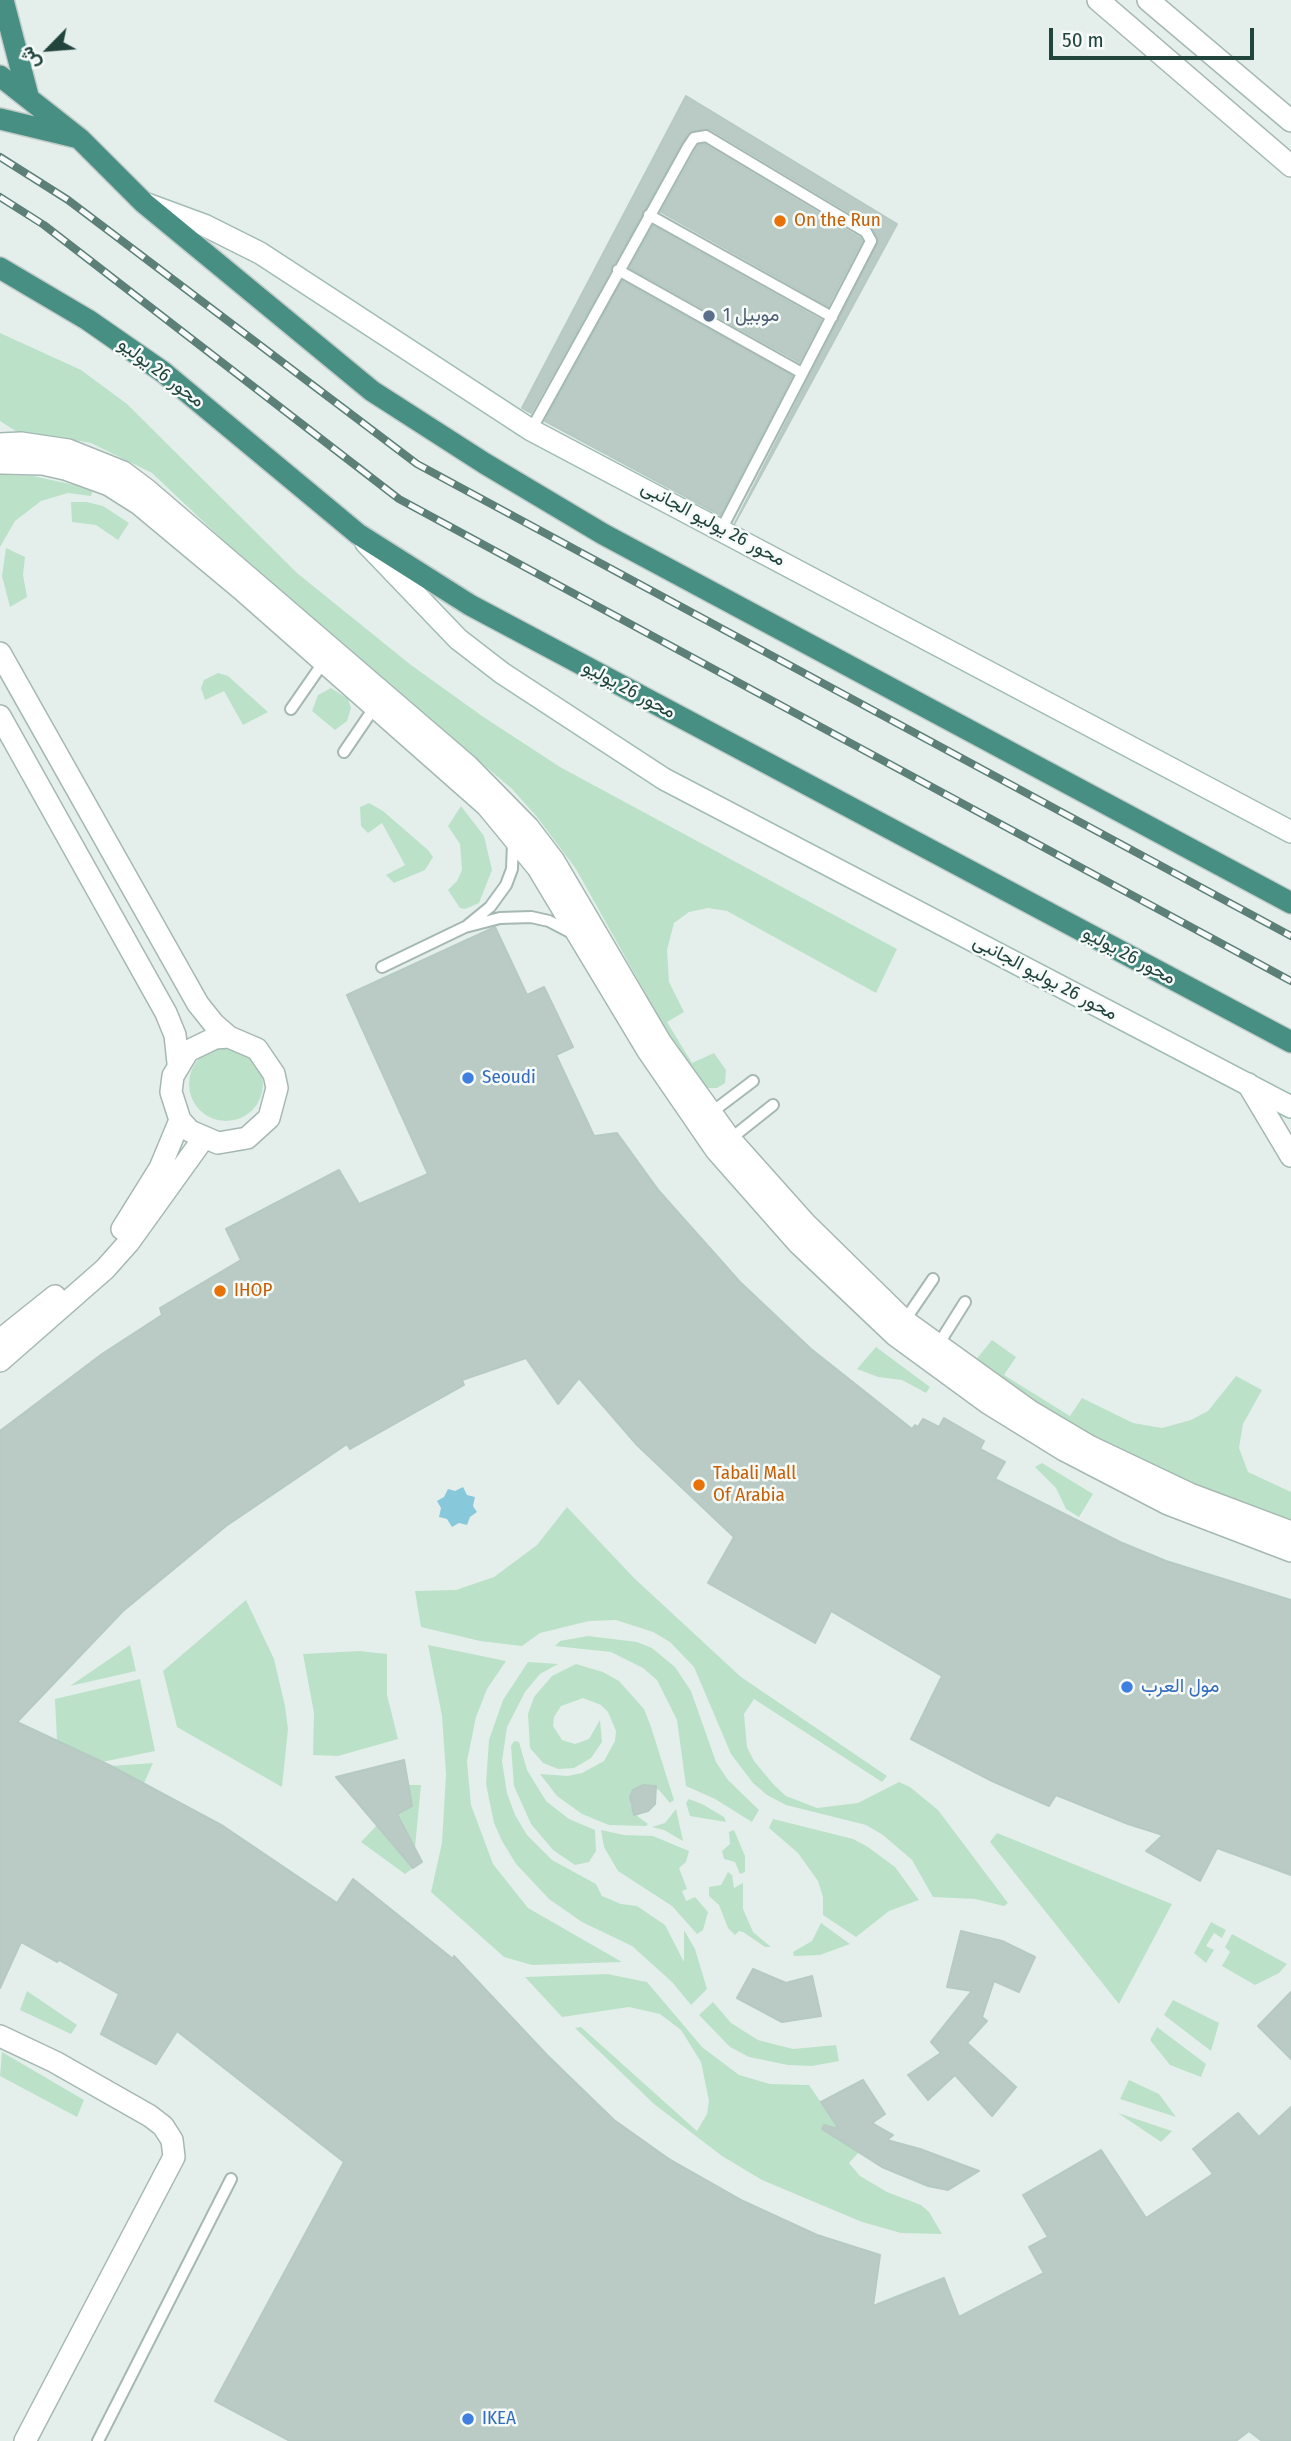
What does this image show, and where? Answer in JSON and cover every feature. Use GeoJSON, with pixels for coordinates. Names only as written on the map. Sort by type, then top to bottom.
{"type":"FeatureCollection","features":[{"type":"Feature","properties":{"kind":"highway"},"geometry":{"type":"LineString","coordinates":[[3,0],[28,96]]}},
{"type":"Feature","properties":{"kind":"highway"},"geometry":{"type":"LineString","coordinates":[[0,76],[80,138],[144,204],[372,391],[484,463],[603,534],[1291,902]]}},
{"type":"Feature","properties":{"kind":"highway"},"geometry":{"type":"LineString","coordinates":[[0,119],[80,138]]}},
{"type":"Feature","properties":{"kind":"highway","name":"محور 26 يوليو"},"geometry":{"type":"LineString","coordinates":[[3,266],[163,372],[358,534],[470,605],[1291,1042]]}},
{"type":"Feature","properties":{"kind":"street"},"geometry":{"type":"LineString","coordinates":[[1098,0],[1291,166]]}},
{"type":"Feature","properties":{"kind":"street"},"geometry":{"type":"LineString","coordinates":[[1123,23],[1147,0],[1291,121]]}},
{"type":"Feature","properties":{"kind":"street","name":"محور 26 يوليو الجانبى"},"geometry":{"type":"LineString","coordinates":[[144,204],[204,225],[260,253],[531,430],[722,528],[1291,832]]}},
{"type":"Feature","properties":{"kind":"street"},"geometry":{"type":"LineString","coordinates":[[0,444],[20,443],[68,450],[123,472],[147,490],[379,700],[498,794],[554,861],[703,1119]]}},
{"type":"Feature","properties":{"kind":"street"},"geometry":{"type":"LineString","coordinates":[[0,463],[43,464],[109,485],[139,504],[328,656]]}},
{"type":"Feature","properties":{"kind":"street","name":"محور 26 يوليو الجانبى"},"geometry":{"type":"LineString","coordinates":[[358,534],[458,639],[502,673],[664,779],[1291,1107]]}},
{"type":"Feature","properties":{"kind":"street"},"geometry":{"type":"LineString","coordinates":[[0,653],[198,1004],[229,1037],[257,1049],[267,1060],[277,1088],[275,1104],[269,1118],[247,1138],[233,1142],[203,1139],[180,1120],[171,1092],[178,1063],[174,1035],[166,1013],[0,716]]}},
{"type":"Feature","properties":{"kind":"street"},"geometry":{"type":"LineString","coordinates":[[379,700],[512,834],[538,868],[648,1051],[723,1145],[805,1223],[900,1328],[1013,1418],[1113,1476],[1181,1509],[1291,1551]]}},
{"type":"Feature","properties":{"kind":"street"},"geometry":{"type":"LineString","coordinates":[[178,1063],[200,1042],[229,1037]]}},
{"type":"Feature","properties":{"kind":"street"},"geometry":{"type":"LineString","coordinates":[[1248,1084],[1291,1156]]}},
{"type":"Feature","properties":{"kind":"street"},"geometry":{"type":"LineString","coordinates":[[0,1340],[69,1285],[111,1242],[150,1185],[180,1120]]}},
{"type":"Feature","properties":{"kind":"street"},"geometry":{"type":"LineString","coordinates":[[0,1361],[105,1269],[129,1242],[203,1139]]}},
{"type":"Feature","properties":{"kind":"street"},"geometry":{"type":"LineString","coordinates":[[933,1353],[1089,1446],[1190,1494],[1291,1532]]}},
{"type":"Feature","properties":{"kind":"street"},"geometry":{"type":"LineString","coordinates":[[0,2036],[55,2062],[150,2116],[163,2126],[172,2140],[174,2157],[25,2441]]}},
{"type":"Feature","properties":{"kind":"lane"},"geometry":{"type":"LineString","coordinates":[[531,430],[688,147],[694,138],[706,136],[866,232],[871,241],[722,528]]}},
{"type":"Feature","properties":{"kind":"lane"},"geometry":{"type":"LineString","coordinates":[[649,215],[832,317]]}},
{"type":"Feature","properties":{"kind":"lane"},"geometry":{"type":"LineString","coordinates":[[618,270],[803,373]]}},
{"type":"Feature","properties":{"kind":"lane"},"geometry":{"type":"LineString","coordinates":[[291,709],[328,656]]}},
{"type":"Feature","properties":{"kind":"lane"},"geometry":{"type":"LineString","coordinates":[[344,752],[379,700]]}},
{"type":"Feature","properties":{"kind":"lane"},"geometry":{"type":"LineString","coordinates":[[466,927],[490,907],[506,884],[512,869],[512,834]]}},
{"type":"Feature","properties":{"kind":"lane"},"geometry":{"type":"LineString","coordinates":[[382,967],[466,927],[500,918],[531,917],[566,929],[580,940]]}},
{"type":"Feature","properties":{"kind":"lane"},"geometry":{"type":"LineString","coordinates":[[703,1119],[753,1081]]}},
{"type":"Feature","properties":{"kind":"lane"},"geometry":{"type":"LineString","coordinates":[[723,1145],[773,1105]]}},
{"type":"Feature","properties":{"kind":"lane"},"geometry":{"type":"LineString","coordinates":[[900,1328],[933,1279]]}},
{"type":"Feature","properties":{"kind":"lane"},"geometry":{"type":"LineString","coordinates":[[933,1353],[965,1303]]}},
{"type":"Feature","properties":{"kind":"lane"},"geometry":{"type":"LineString","coordinates":[[98,2441],[231,2179]]}},
{"type":"Feature","properties":{"kind":"green space"},"geometry":{"type":"Polygon","coordinates":[[[0,333],[81,370],[127,404],[297,573],[411,665],[482,716],[560,767],[897,949],[876,993],[727,911],[708,908],[689,912],[674,923],[667,950],[669,982],[684,1012],[667,1022],[692,1063],[714,1053],[726,1070],[725,1083],[717,1088],[704,1088],[694,1080],[576,869],[512,789],[225,542],[152,473],[91,443],[46,435],[22,435],[0,421],[0,333]]]}},
{"type":"Feature","properties":{"kind":"green space"},"geometry":{"type":"Polygon","coordinates":[[[0,475],[33,476],[93,489],[91,496],[68,493],[41,501],[15,521],[0,547],[0,475]]]}},
{"type":"Feature","properties":{"kind":"green space"},"geometry":{"type":"Polygon","coordinates":[[[71,502],[103,506],[129,523],[118,540],[96,525],[72,522],[71,502]]]}},
{"type":"Feature","properties":{"kind":"green space"},"geometry":{"type":"Polygon","coordinates":[[[6,548],[25,557],[23,575],[27,597],[10,607],[2,576],[6,548]]]}},
{"type":"Feature","properties":{"kind":"green space"},"geometry":{"type":"Polygon","coordinates":[[[218,673],[228,676],[268,712],[243,725],[224,691],[205,700],[201,688],[204,680],[218,673]]]}},
{"type":"Feature","properties":{"kind":"green space"},"geometry":{"type":"Polygon","coordinates":[[[331,688],[348,699],[351,708],[347,721],[335,730],[312,711],[318,695],[331,688]]]}},
{"type":"Feature","properties":{"kind":"green space"},"geometry":{"type":"Polygon","coordinates":[[[369,803],[383,811],[428,850],[433,857],[425,870],[394,883],[386,875],[405,865],[382,823],[368,833],[361,826],[360,807],[369,803]]]}},
{"type":"Feature","properties":{"kind":"green space"},"geometry":{"type":"Polygon","coordinates":[[[461,806],[484,836],[492,870],[479,903],[465,909],[460,908],[448,890],[457,881],[462,870],[460,844],[448,826],[461,806]]]}},
{"type":"Feature","properties":{"kind":"green space"},"geometry":{"type":"Polygon","coordinates":[[[219,1047],[233,1047],[247,1053],[257,1063],[263,1084],[261,1098],[247,1115],[233,1121],[219,1121],[205,1115],[195,1105],[189,1091],[189,1077],[195,1063],[205,1053],[219,1047]]]}},
{"type":"Feature","properties":{"kind":"green space"},"geometry":{"type":"Polygon","coordinates":[[[992,1340],[1016,1357],[1004,1375],[1070,1416],[1082,1398],[1133,1423],[1162,1428],[1191,1420],[1208,1411],[1236,1376],[1262,1390],[1243,1424],[1239,1448],[1248,1472],[1291,1492],[1291,1521],[1149,1469],[1065,1420],[974,1362],[992,1340]]]}},
{"type":"Feature","properties":{"kind":"green space"},"geometry":{"type":"Polygon","coordinates":[[[876,1347],[930,1387],[926,1393],[902,1380],[878,1377],[857,1369],[876,1347]]]}},
{"type":"Feature","properties":{"kind":"green space"},"geometry":{"type":"Polygon","coordinates":[[[1042,1463],[1093,1494],[1079,1517],[1066,1509],[1056,1488],[1035,1467],[1042,1463]]]}},
{"type":"Feature","properties":{"kind":"green space"},"geometry":{"type":"Polygon","coordinates":[[[567,1507],[634,1578],[741,1677],[887,1776],[882,1782],[754,1699],[744,1714],[747,1747],[754,1761],[786,1796],[817,1808],[858,1803],[899,1782],[910,1787],[938,1810],[1008,1903],[1004,1906],[975,1899],[933,1897],[912,1860],[883,1835],[866,1825],[786,1805],[767,1795],[753,1783],[731,1754],[694,1667],[670,1642],[653,1632],[616,1620],[589,1621],[540,1633],[522,1646],[480,1641],[421,1627],[415,1591],[456,1590],[494,1577],[537,1545],[567,1507]]]}},
{"type":"Feature","properties":{"kind":"green space"},"geometry":{"type":"Polygon","coordinates":[[[246,1600],[274,1659],[285,1706],[288,1729],[282,1787],[177,1727],[163,1671],[246,1600]]]}},
{"type":"Feature","properties":{"kind":"green space"},"geometry":{"type":"Polygon","coordinates":[[[588,1636],[637,1642],[652,1648],[675,1667],[691,1691],[716,1762],[728,1780],[759,1810],[752,1822],[715,1799],[686,1786],[677,1720],[657,1680],[643,1668],[611,1652],[555,1646],[560,1641],[588,1636]]]}},
{"type":"Feature","properties":{"kind":"green space"},"geometry":{"type":"Polygon","coordinates":[[[130,1645],[136,1671],[70,1686],[130,1645]]]}},
{"type":"Feature","properties":{"kind":"green space"},"geometry":{"type":"Polygon","coordinates":[[[428,1645],[506,1661],[487,1689],[476,1717],[467,1761],[471,1805],[493,1864],[528,1908],[622,1962],[532,1965],[504,1957],[431,1892],[442,1843],[446,1774],[442,1716],[428,1645]]]}},
{"type":"Feature","properties":{"kind":"green space"},"geometry":{"type":"Polygon","coordinates":[[[359,1651],[387,1654],[387,1695],[398,1739],[338,1756],[313,1755],[314,1713],[303,1654],[359,1651]]]}},
{"type":"Feature","properties":{"kind":"green space"},"geometry":{"type":"Polygon","coordinates":[[[528,1662],[558,1664],[540,1674],[525,1692],[507,1727],[502,1761],[507,1793],[515,1815],[527,1835],[552,1860],[596,1884],[602,1896],[621,1904],[637,1906],[665,1925],[684,1962],[684,1930],[695,1949],[707,1989],[691,2005],[672,1982],[632,1946],[582,1922],[549,1899],[516,1864],[502,1841],[494,1823],[486,1784],[489,1740],[503,1700],[528,1662]]]}},
{"type":"Feature","properties":{"kind":"green space"},"geometry":{"type":"Polygon","coordinates":[[[576,1664],[603,1672],[619,1681],[644,1709],[674,1800],[670,1803],[659,1790],[648,1785],[633,1790],[630,1804],[636,1815],[648,1824],[646,1826],[609,1825],[582,1814],[557,1796],[540,1774],[568,1776],[582,1773],[604,1761],[615,1741],[616,1731],[608,1712],[601,1705],[583,1698],[561,1706],[554,1717],[553,1726],[562,1740],[575,1744],[589,1739],[600,1720],[602,1742],[591,1758],[574,1768],[558,1769],[543,1763],[530,1748],[528,1714],[534,1697],[552,1676],[576,1664]]]}},
{"type":"Feature","properties":{"kind":"green space"},"geometry":{"type":"Polygon","coordinates":[[[140,1679],[155,1751],[102,1762],[57,1741],[55,1699],[140,1679]]]}},
{"type":"Feature","properties":{"kind":"green space"},"geometry":{"type":"Polygon","coordinates":[[[514,1741],[519,1742],[527,1770],[546,1801],[569,1819],[595,1830],[596,1851],[589,1862],[575,1865],[553,1850],[531,1824],[514,1786],[511,1746],[514,1741]]]}},
{"type":"Feature","properties":{"kind":"green space"},"geometry":{"type":"Polygon","coordinates":[[[153,1763],[144,1783],[111,1766],[153,1763]]]}},
{"type":"Feature","properties":{"kind":"green space"},"geometry":{"type":"Polygon","coordinates":[[[408,1785],[421,1785],[413,1868],[405,1874],[361,1842],[378,1824],[412,1806],[408,1785]]]}},
{"type":"Feature","properties":{"kind":"green space"},"geometry":{"type":"Polygon","coordinates":[[[689,1799],[724,1817],[726,1822],[690,1816],[686,1803],[689,1799]]]}},
{"type":"Feature","properties":{"kind":"green space"},"geometry":{"type":"Polygon","coordinates":[[[676,1809],[683,1841],[664,1830],[652,1827],[665,1823],[676,1809]]]}},
{"type":"Feature","properties":{"kind":"green space"},"geometry":{"type":"Polygon","coordinates":[[[773,1819],[853,1839],[868,1847],[895,1867],[919,1900],[889,1911],[856,1937],[823,1915],[823,1897],[818,1881],[798,1853],[769,1828],[773,1819]]]}},
{"type":"Feature","properties":{"kind":"green space"},"geometry":{"type":"Polygon","coordinates":[[[601,1830],[624,1835],[653,1836],[689,1851],[686,1862],[679,1868],[687,1889],[682,1891],[686,1901],[695,1897],[708,1912],[703,1930],[697,1934],[672,1906],[618,1871],[604,1847],[601,1830]]]}},
{"type":"Feature","properties":{"kind":"green space"},"geometry":{"type":"Polygon","coordinates":[[[734,1830],[745,1856],[745,1872],[740,1874],[735,1862],[724,1859],[722,1851],[730,1844],[729,1832],[734,1830]]]}},
{"type":"Feature","properties":{"kind":"green space"},"geometry":{"type":"Polygon","coordinates":[[[997,1833],[1172,1904],[1119,2004],[990,1842],[997,1833]]]}},
{"type":"Feature","properties":{"kind":"green space"},"geometry":{"type":"Polygon","coordinates":[[[728,1872],[732,1875],[734,1888],[743,1883],[743,1909],[753,1932],[771,1947],[765,1947],[743,1932],[739,1931],[735,1935],[728,1928],[719,1905],[709,1896],[709,1887],[721,1885],[728,1872]]]}},
{"type":"Feature","properties":{"kind":"green space"},"geometry":{"type":"Polygon","coordinates":[[[1211,1922],[1226,1930],[1222,1938],[1214,1933],[1206,1946],[1214,1950],[1206,1963],[1194,1953],[1211,1922]]]}},
{"type":"Feature","properties":{"kind":"green space"},"geometry":{"type":"Polygon","coordinates":[[[821,1923],[850,1944],[820,1955],[794,1956],[793,1952],[812,1941],[821,1923]]]}},
{"type":"Feature","properties":{"kind":"green space"},"geometry":{"type":"Polygon","coordinates":[[[1232,1934],[1287,1964],[1279,1973],[1255,1985],[1222,1966],[1230,1952],[1225,1947],[1232,1934]]]}},
{"type":"Feature","properties":{"kind":"green space"},"geometry":{"type":"Polygon","coordinates":[[[607,1974],[647,1982],[702,2047],[739,2075],[770,2084],[809,2085],[851,2146],[859,2152],[849,2163],[860,2176],[887,2192],[921,2205],[929,2212],[942,2234],[901,2233],[862,2222],[762,2180],[722,2156],[654,2104],[575,2028],[581,2027],[697,2131],[707,2114],[709,2101],[701,2062],[681,2030],[660,2014],[629,2007],[562,2017],[525,1977],[607,1974]]]}},
{"type":"Feature","properties":{"kind":"green space"},"geometry":{"type":"Polygon","coordinates":[[[27,1991],[77,2025],[71,2034],[20,2010],[27,1991]]]}},
{"type":"Feature","properties":{"kind":"green space"},"geometry":{"type":"Polygon","coordinates":[[[1173,2000],[1219,2023],[1211,2051],[1164,2015],[1173,2000]]]}},
{"type":"Feature","properties":{"kind":"green space"},"geometry":{"type":"Polygon","coordinates":[[[713,2002],[731,2023],[758,2040],[793,2049],[836,2045],[839,2061],[812,2066],[788,2065],[749,2057],[730,2047],[699,2015],[713,2002]]]}},
{"type":"Feature","properties":{"kind":"green space"},"geometry":{"type":"Polygon","coordinates":[[[1157,2027],[1206,2064],[1201,2077],[1170,2065],[1150,2040],[1157,2027]]]}},
{"type":"Feature","properties":{"kind":"green space"},"geometry":{"type":"Polygon","coordinates":[[[2,2052],[84,2100],[77,2117],[0,2076],[2,2052]]]}},
{"type":"Feature","properties":{"kind":"green space"},"geometry":{"type":"Polygon","coordinates":[[[1129,2080],[1159,2094],[1176,2117],[1120,2099],[1129,2080]]]}},
{"type":"Feature","properties":{"kind":"green space"},"geometry":{"type":"Polygon","coordinates":[[[1118,2113],[1172,2131],[1161,2142],[1118,2113]]]}},
{"type":"Feature","properties":{"kind":"water"},"geometry":{"type":"Polygon","coordinates":[[[463,1487],[467,1495],[475,1497],[473,1506],[477,1512],[470,1517],[467,1525],[459,1523],[452,1527],[447,1519],[439,1517],[441,1508],[437,1501],[444,1497],[448,1489],[455,1491],[463,1487]]]}},
{"type":"Feature","properties":{"kind":"building"},"geometry":{"type":"Polygon","coordinates":[[[686,96],[897,224],[735,523],[879,240],[870,225],[710,129],[687,134],[531,413],[522,408],[686,96]]]}},
{"type":"Feature","properties":{"kind":"building"},"geometry":{"type":"Polygon","coordinates":[[[704,144],[860,238],[862,241],[828,306],[661,212],[695,151],[699,145],[704,144]]]}},
{"type":"Feature","properties":{"kind":"building"},"geometry":{"type":"Polygon","coordinates":[[[653,226],[821,320],[799,362],[630,268],[653,226]]]}},
{"type":"Feature","properties":{"kind":"building"},"geometry":{"type":"Polygon","coordinates":[[[622,281],[792,376],[720,515],[545,421],[622,281]]]}},
{"type":"Feature","properties":{"kind":"building","name":"مول العرب"},"geometry":{"type":"Polygon","coordinates":[[[495,927],[527,995],[544,987],[573,1047],[556,1055],[594,1136],[617,1133],[659,1191],[740,1282],[811,1349],[912,1429],[915,1425],[918,1427],[923,1419],[939,1427],[944,1418],[984,1441],[980,1449],[1005,1462],[995,1479],[1120,1542],[1166,1561],[1291,1600],[1291,1875],[1217,1848],[1200,1881],[1146,1851],[1163,1835],[1056,1795],[1049,1806],[992,1781],[911,1739],[942,1676],[831,1611],[815,1643],[708,1583],[734,1537],[637,1445],[579,1378],[558,1404],[526,1358],[462,1380],[464,1385],[350,1449],[347,1444],[226,1526],[123,1611],[17,1722],[111,1766],[223,1826],[337,1903],[353,1879],[453,1959],[454,1956],[547,2055],[614,2120],[669,2159],[743,2201],[817,2235],[880,2255],[873,2306],[944,2278],[959,2317],[1044,2273],[1029,2247],[1048,2237],[1023,2195],[1101,2150],[1146,2218],[1213,2174],[1193,2149],[1238,2113],[1259,2137],[1291,2107],[1291,2441],[1262,2441],[1249,2431],[1236,2441],[290,2441],[215,2401],[344,2162],[177,2031],[156,2064],[101,2034],[119,1994],[59,1960],[57,1962],[21,1942],[0,1988],[0,1431],[102,1354],[162,1315],[160,1308],[241,1260],[226,1229],[339,1170],[359,1204],[428,1174],[347,995],[495,927]]]}},
{"type":"Feature","properties":{"kind":"building"},"geometry":{"type":"Polygon","coordinates":[[[404,1760],[412,1806],[397,1814],[422,1862],[413,1868],[336,1777],[404,1760]]]}},
{"type":"Feature","properties":{"kind":"building"},"geometry":{"type":"Polygon","coordinates":[[[643,1785],[656,1786],[655,1804],[648,1811],[634,1815],[630,1797],[633,1790],[643,1785]]]}},
{"type":"Feature","properties":{"kind":"building"},"geometry":{"type":"Polygon","coordinates":[[[961,1931],[1002,1941],[1035,1957],[1019,1992],[994,1981],[982,2017],[987,2021],[967,2043],[1016,2087],[992,2116],[955,2075],[928,2100],[908,2075],[941,2053],[931,2042],[972,1991],[947,1987],[961,1931]]]}},
{"type":"Feature","properties":{"kind":"building"},"geometry":{"type":"Polygon","coordinates":[[[753,1969],[786,1983],[812,1976],[821,2016],[782,2022],[737,1998],[753,1969]]]}},
{"type":"Feature","properties":{"kind":"building"},"geometry":{"type":"Polygon","coordinates":[[[1291,1992],[1291,2059],[1258,2026],[1291,1992]]]}},
{"type":"Feature","properties":{"kind":"building"},"geometry":{"type":"Polygon","coordinates":[[[863,2080],[885,2114],[872,2123],[893,2135],[887,2140],[979,2171],[948,2190],[928,2186],[882,2167],[822,2129],[824,2125],[839,2129],[821,2102],[863,2080]]]}},
{"type":"Feature","properties":{"kind":"railway"},"geometry":{"type":"LineString","coordinates":[[0,157],[68,200],[417,464],[1291,936]]}},
{"type":"Feature","properties":{"kind":"railway"},"geometry":{"type":"LineString","coordinates":[[0,197],[44,225],[399,499],[1291,981]]}},
{"type":"Feature","properties":{"kind":"place","name":"On the Run"},"geometry":{"type":"Point","coordinates":[780,221]}},
{"type":"Feature","properties":{"kind":"place","name":"موبيل 1"},"geometry":{"type":"Point","coordinates":[709,316]}},
{"type":"Feature","properties":{"kind":"place","name":"Seoudi"},"geometry":{"type":"Point","coordinates":[468,1078]}},
{"type":"Feature","properties":{"kind":"place","name":"IHOP"},"geometry":{"type":"Point","coordinates":[220,1291]}},
{"type":"Feature","properties":{"kind":"place","name":"Tabali Mall Of Arabia"},"geometry":{"type":"Point","coordinates":[699,1485]}},
{"type":"Feature","properties":{"kind":"place","name":"مول العرب"},"geometry":{"type":"Point","coordinates":[1127,1687]}},
{"type":"Feature","properties":{"kind":"place","name":"IKEA"},"geometry":{"type":"Point","coordinates":[468,2419]}}]}
